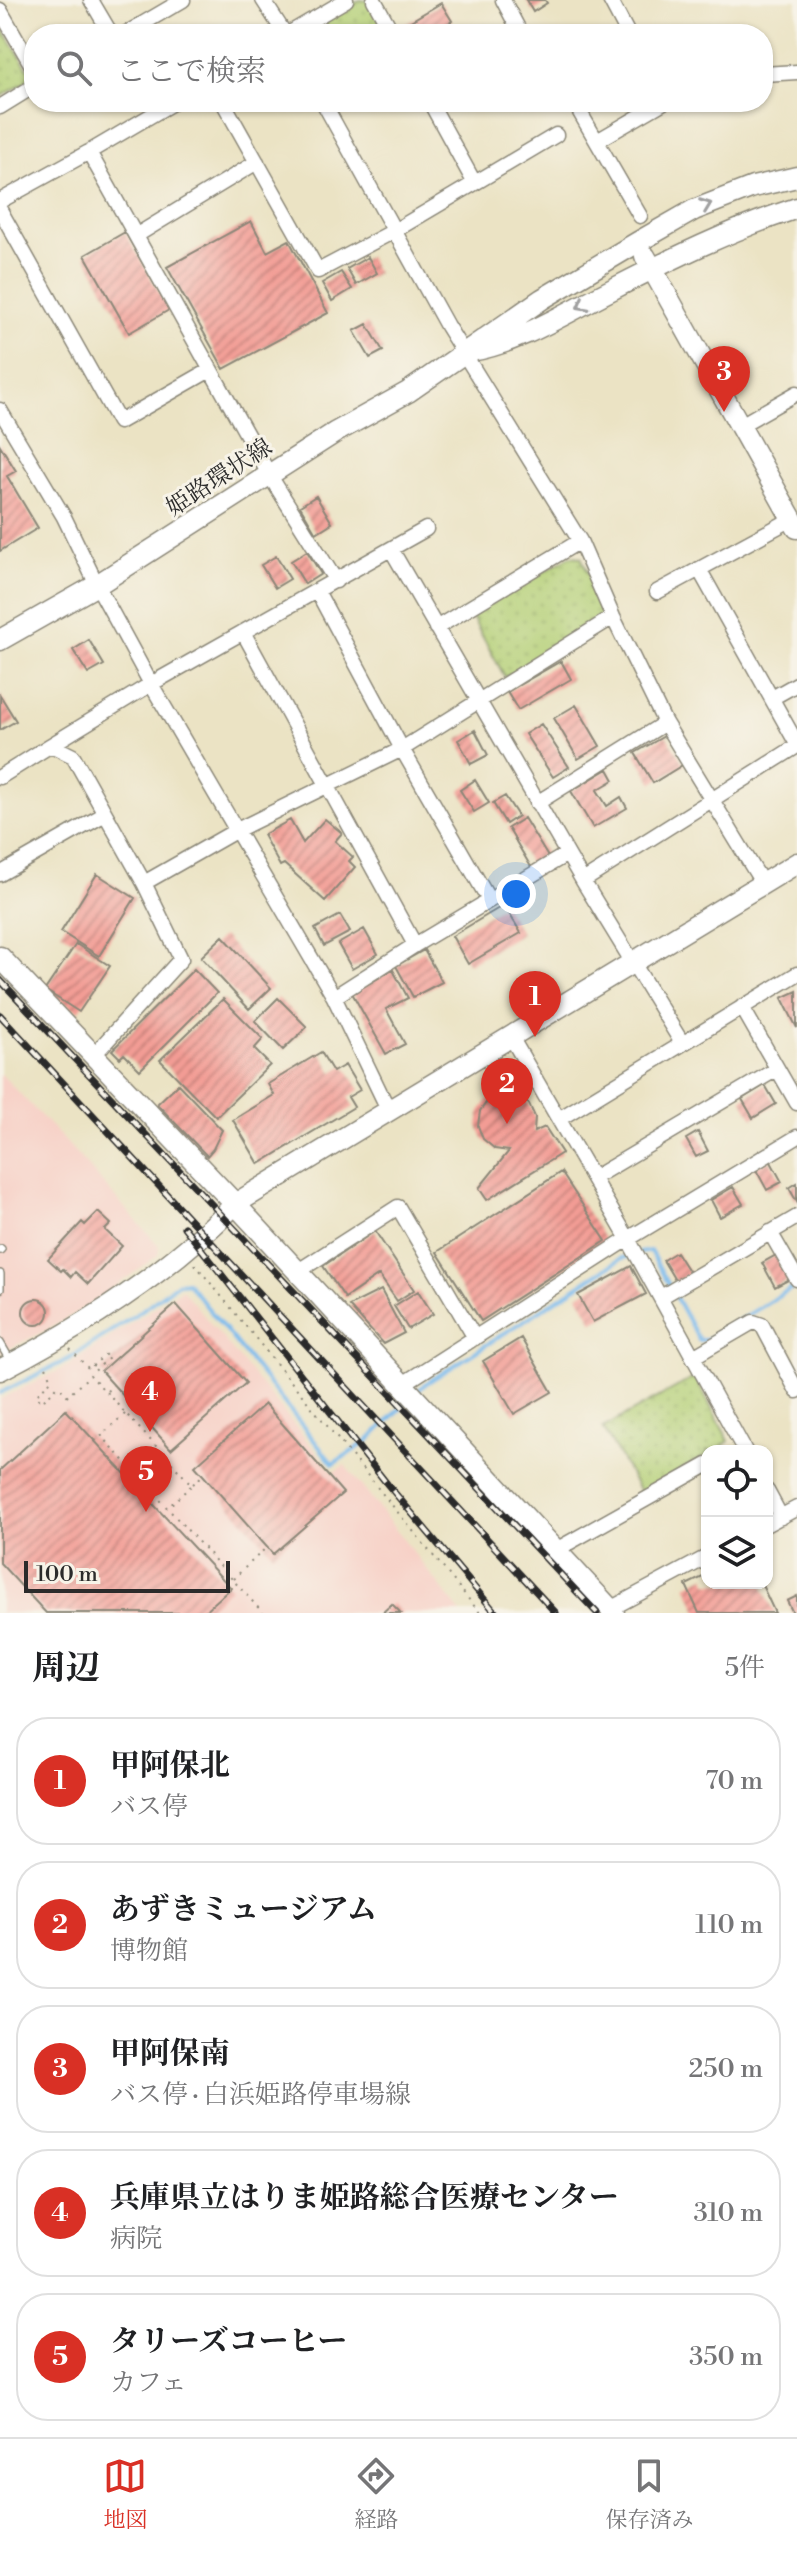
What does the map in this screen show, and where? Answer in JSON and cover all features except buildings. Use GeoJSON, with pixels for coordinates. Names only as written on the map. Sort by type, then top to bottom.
{"type":"FeatureCollection","features":[{"type":"Feature","properties":{"kind":"street"},"geometry":{"type":"LineString","coordinates":[[91,0],[105,24]]}},
{"type":"Feature","properties":{"kind":"street"},"geometry":{"type":"LineString","coordinates":[[142,24],[183,0]]}},
{"type":"Feature","properties":{"kind":"street"},"geometry":{"type":"LineString","coordinates":[[263,0],[279,24]]}},
{"type":"Feature","properties":{"kind":"street"},"geometry":{"type":"LineString","coordinates":[[304,24],[346,0]]}},
{"type":"Feature","properties":{"kind":"street"},"geometry":{"type":"LineString","coordinates":[[374,0],[387,24]]}},
{"type":"Feature","properties":{"kind":"street"},"geometry":{"type":"LineString","coordinates":[[503,0],[516,24]]}},
{"type":"Feature","properties":{"kind":"street"},"geometry":{"type":"LineString","coordinates":[[610,0],[623,24]]}},
{"type":"Feature","properties":{"kind":"street"},"geometry":{"type":"LineString","coordinates":[[0,10],[24,52]]}},
{"type":"Feature","properties":{"kind":"street"},"geometry":{"type":"LineString","coordinates":[[773,73],[797,72]]}},
{"type":"Feature","properties":{"kind":"street"},"geometry":{"type":"LineString","coordinates":[[0,107],[24,92]]}},
{"type":"Feature","properties":{"kind":"street"},"geometry":{"type":"LineString","coordinates":[[0,201],[157,112]]}},
{"type":"Feature","properties":{"kind":"street"},"geometry":{"type":"LineString","coordinates":[[229,112],[318,271],[394,231],[556,135]]}},
{"type":"Feature","properties":{"kind":"street"},"geometry":{"type":"LineString","coordinates":[[329,112],[463,353],[580,541],[665,723],[763,884]]}},
{"type":"Feature","properties":{"kind":"street"},"geometry":{"type":"LineString","coordinates":[[436,112],[474,182]]}},
{"type":"Feature","properties":{"kind":"street"},"geometry":{"type":"LineString","coordinates":[[580,112],[640,216]]}},
{"type":"Feature","properties":{"kind":"street"},"geometry":{"type":"LineString","coordinates":[[597,141],[647,112]]}},
{"type":"Feature","properties":{"kind":"street"},"geometry":{"type":"LineString","coordinates":[[89,152],[270,476],[336,581]]}},
{"type":"Feature","properties":{"kind":"street"},"geometry":{"type":"LineString","coordinates":[[137,235],[257,162]]}},
{"type":"Feature","properties":{"kind":"street","name":"姫路環状線"},"geometry":{"type":"LineString","coordinates":[[0,640],[97,585],[336,432],[408,392],[542,299],[638,242],[694,210],[753,187],[797,177]]}},
{"type":"Feature","properties":{"kind":"street","name":"姫路環状線"},"geometry":{"type":"LineString","coordinates":[[463,353],[499,346],[706,242],[797,208]]}},
{"type":"Feature","properties":{"kind":"street"},"geometry":{"type":"LineString","coordinates":[[0,210],[119,422],[210,370]]}},
{"type":"Feature","properties":{"kind":"street"},"geometry":{"type":"LineString","coordinates":[[638,242],[794,523],[657,592]]}},
{"type":"Feature","properties":{"kind":"street"},"geometry":{"type":"LineString","coordinates":[[739,426],[797,393]]}},
{"type":"Feature","properties":{"kind":"street"},"geometry":{"type":"LineString","coordinates":[[0,410],[64,517],[151,684],[334,997],[389,1111]]}},
{"type":"Feature","properties":{"kind":"street"},"geometry":{"type":"LineString","coordinates":[[0,777],[151,684],[426,529]]}},
{"type":"Feature","properties":{"kind":"street"},"geometry":{"type":"LineString","coordinates":[[436,628],[580,541]]}},
{"type":"Feature","properties":{"kind":"street"},"geometry":{"type":"LineString","coordinates":[[391,549],[567,854],[682,1043]]}},
{"type":"Feature","properties":{"kind":"street"},"geometry":{"type":"LineString","coordinates":[[583,881],[714,801],[797,745],[699,569]]}},
{"type":"Feature","properties":{"kind":"street"},"geometry":{"type":"LineString","coordinates":[[317,591],[402,749],[489,900]]}},
{"type":"Feature","properties":{"kind":"street"},"geometry":{"type":"LineString","coordinates":[[144,883],[237,830],[402,749],[613,617]]}},
{"type":"Feature","properties":{"kind":"street"},"geometry":{"type":"LineString","coordinates":[[243,632],[415,945]]}},
{"type":"Feature","properties":{"kind":"street"},"geometry":{"type":"LineString","coordinates":[[772,698],[797,684]]}},
{"type":"Feature","properties":{"kind":"street"},"geometry":{"type":"LineString","coordinates":[[537,803],[665,723]]}},
{"type":"Feature","properties":{"kind":"street"},"geometry":{"type":"LineString","coordinates":[[51,745],[73,756],[144,883],[181,959],[93,1056]]}},
{"type":"Feature","properties":{"kind":"street"},"geometry":{"type":"LineString","coordinates":[[0,874],[105,814]]}},
{"type":"Feature","properties":{"kind":"street"},"geometry":{"type":"LineString","coordinates":[[334,997],[567,854]]}},
{"type":"Feature","properties":{"kind":"street"},"geometry":{"type":"LineString","coordinates":[[6,1367],[110,1307],[211,1230],[235,1204],[797,863]]}},
{"type":"Feature","properties":{"kind":"street"},"geometry":{"type":"LineString","coordinates":[[0,957],[235,1204],[612,1611],[701,1560]]}},
{"type":"Feature","properties":{"kind":"street"},"geometry":{"type":"LineString","coordinates":[[559,1119],[797,974]]}},
{"type":"Feature","properties":{"kind":"street"},"geometry":{"type":"LineString","coordinates":[[742,1007],[797,1103]]}},
{"type":"Feature","properties":{"kind":"street"},"geometry":{"type":"LineString","coordinates":[[511,1037],[628,1239],[668,1292],[693,1357],[738,1445]]}},
{"type":"Feature","properties":{"kind":"street"},"geometry":{"type":"LineString","coordinates":[[593,1178],[777,1069]]}},
{"type":"Feature","properties":{"kind":"street"},"geometry":{"type":"LineString","coordinates":[[403,1384],[628,1239],[797,1137]]}},
{"type":"Feature","properties":{"kind":"street"},"geometry":{"type":"LineString","coordinates":[[297,1272],[398,1207],[475,1338]]}},
{"type":"Feature","properties":{"kind":"street"},"geometry":{"type":"LineString","coordinates":[[668,1292],[797,1217]]}},
{"type":"Feature","properties":{"kind":"street"},"geometry":{"type":"LineString","coordinates":[[770,1232],[797,1279]]}},
{"type":"Feature","properties":{"kind":"street"},"geometry":{"type":"LineString","coordinates":[[693,1357],[753,1322],[762,1325],[797,1391]]}},
{"type":"Feature","properties":{"kind":"street"},"geometry":{"type":"LineString","coordinates":[[556,1550],[701,1468]]}},
{"type":"Feature","properties":{"kind":"street"},"geometry":{"type":"LineString","coordinates":[[773,1502],[781,1517]]}},
{"type":"Feature","properties":{"kind":"street"},"geometry":{"type":"LineString","coordinates":[[773,1521],[797,1508]]}},
{"type":"Feature","properties":{"kind":"lane"},"geometry":{"type":"LineString","coordinates":[[0,1274],[0,1289]]}},
{"type":"Feature","properties":{"kind":"lane"},"geometry":{"type":"LineString","coordinates":[[0,1343],[6,1367]]}},
{"type":"Feature","properties":{"kind":"path"},"geometry":{"type":"LineString","coordinates":[[184,1251],[480,1613]]}},
{"type":"Feature","properties":{"kind":"path"},"geometry":{"type":"LineString","coordinates":[[44,1363],[52,1379],[36,1396],[42,1402],[58,1386],[68,1396],[109,1358],[106,1354],[89,1369],[69,1348]]}},
{"type":"Feature","properties":{"kind":"path"},"geometry":{"type":"LineString","coordinates":[[90,1375],[192,1485]]}},
{"type":"Feature","properties":{"kind":"path"},"geometry":{"type":"LineString","coordinates":[[106,1392],[113,1385]]}},
{"type":"Feature","properties":{"kind":"path"},"geometry":{"type":"LineString","coordinates":[[95,1441],[125,1414]]}},
{"type":"Feature","properties":{"kind":"path"},"geometry":{"type":"LineString","coordinates":[[101,1435],[263,1613]]}},
{"type":"Feature","properties":{"kind":"path"},"geometry":{"type":"LineString","coordinates":[[167,1508],[203,1475]]}},
{"type":"Feature","properties":{"kind":"path"},"geometry":{"type":"LineString","coordinates":[[232,1579],[267,1547]]}},
{"type":"Feature","properties":{"kind":"shaded area"},"geometry":{"type":"Polygon","coordinates":[[[0,1073],[159,1246],[158,1255],[94,1302],[0,1353],[0,1073]]]}},
{"type":"Feature","properties":{"kind":"shaded area"},"geometry":{"type":"Polygon","coordinates":[[[182,1289],[333,1472],[345,1465],[461,1613],[0,1613],[0,1399],[66,1367],[182,1289]]]}},
{"type":"Feature","properties":{"kind":"green space"},"geometry":{"type":"Polygon","coordinates":[[[360,0],[369,1],[382,24],[318,24],[360,0]]]}},
{"type":"Feature","properties":{"kind":"green space"},"geometry":{"type":"Polygon","coordinates":[[[0,24],[24,62],[24,83],[0,97],[0,24]]]}},
{"type":"Feature","properties":{"kind":"green space"},"geometry":{"type":"Polygon","coordinates":[[[571,556],[581,557],[605,611],[603,619],[505,677],[470,614],[571,556]]]}},
{"type":"Feature","properties":{"kind":"green space"},"geometry":{"type":"Polygon","coordinates":[[[695,1377],[729,1441],[723,1445],[701,1445],[701,1458],[641,1493],[603,1428],[695,1377]]]}},
{"type":"Feature","properties":{"kind":"waterway"},"geometry":{"type":"LineString","coordinates":[[640,1253],[650,1251],[670,1287]]}},
{"type":"Feature","properties":{"kind":"waterway"},"geometry":{"type":"LineString","coordinates":[[417,1392],[622,1258],[632,1256]]}},
{"type":"Feature","properties":{"kind":"waterway"},"geometry":{"type":"LineString","coordinates":[[0,1393],[69,1359],[178,1283],[187,1282],[333,1464],[368,1441],[408,1401]]}},
{"type":"Feature","properties":{"kind":"waterway"},"geometry":{"type":"LineString","coordinates":[[674,1294],[699,1340],[707,1340],[797,1285]]}},
{"type":"Feature","properties":{"kind":"railway"},"geometry":{"type":"LineString","coordinates":[[0,980],[597,1613]]}},
{"type":"Feature","properties":{"kind":"railway"},"geometry":{"type":"LineString","coordinates":[[0,1015],[556,1613]]}},
{"type":"Feature","properties":{"kind":"railway"},"geometry":{"type":"LineString","coordinates":[[184,1227],[388,1485],[496,1613]]}},
{"type":"Feature","properties":{"kind":"place","name":"甲阿保南"},"geometry":{"type":"Point","coordinates":[724,412]}},
{"type":"Feature","properties":{"kind":"place","name":"甲阿保北"},"geometry":{"type":"Point","coordinates":[535,1037]}},
{"type":"Feature","properties":{"kind":"place","name":"あずきミュージアム"},"geometry":{"type":"Point","coordinates":[507,1124]}},
{"type":"Feature","properties":{"kind":"place","name":"兵庫県立はりま姫路総合医療センター"},"geometry":{"type":"Point","coordinates":[150,1432]}},
{"type":"Feature","properties":{"kind":"place","name":"タリーズコーヒー"},"geometry":{"type":"Point","coordinates":[146,1512]}}]}
